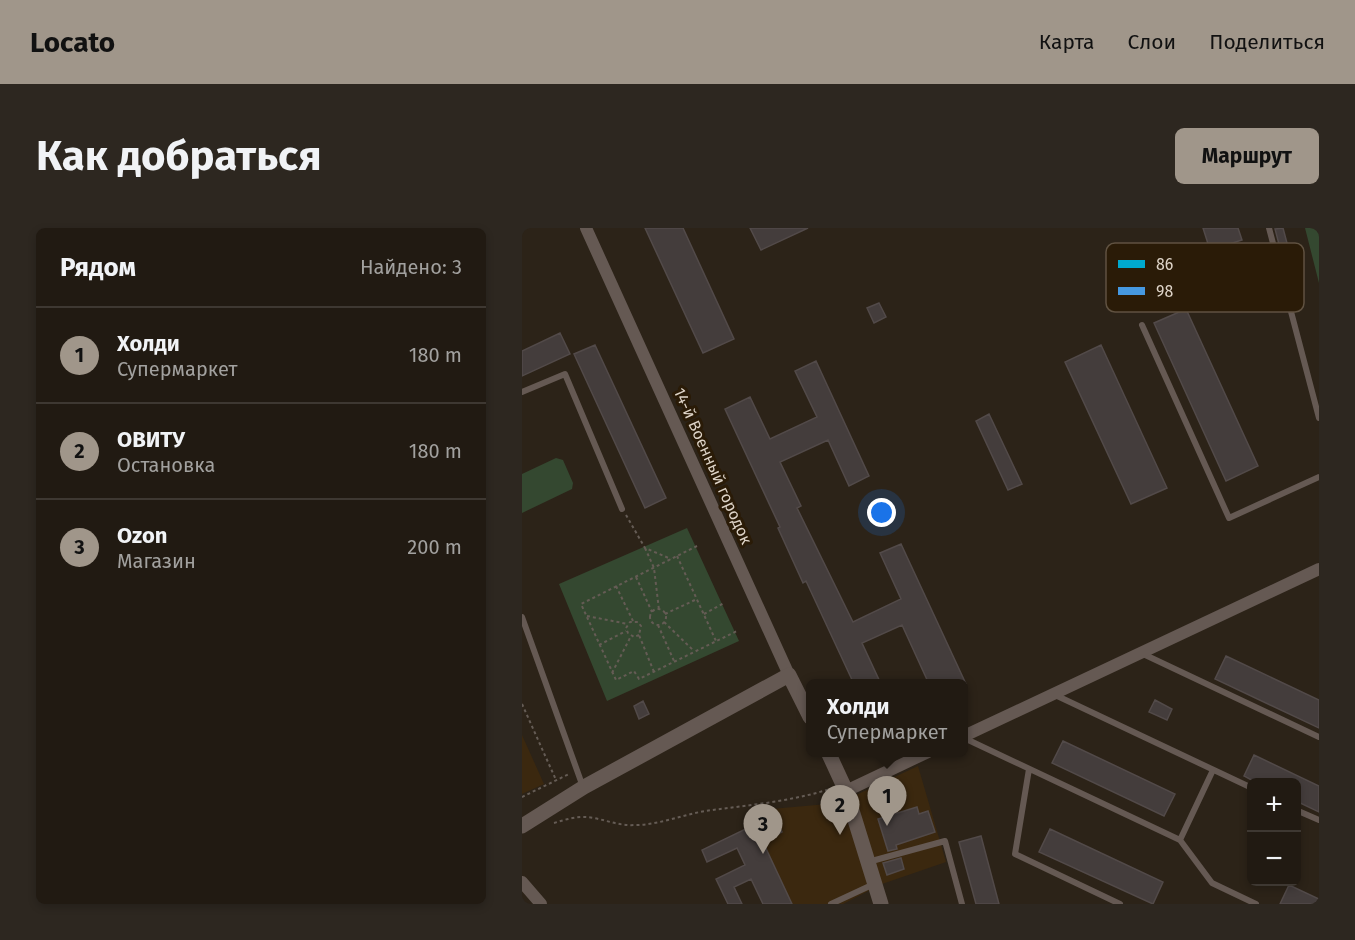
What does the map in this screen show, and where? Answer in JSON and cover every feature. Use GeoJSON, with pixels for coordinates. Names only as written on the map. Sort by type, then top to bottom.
{"type":"FeatureCollection","features":[{"type":"Feature","properties":{"kind":"street","name":"14-й Военный городок"},"geometry":{"type":"LineString","coordinates":[[586,228],[806,709]]}},
{"type":"Feature","properties":{"kind":"street"},"geometry":{"type":"LineString","coordinates":[[968,735],[1319,569]]}},
{"type":"Feature","properties":{"kind":"street"},"geometry":{"type":"LineString","coordinates":[[522,826],[584,788],[789,675]]}},
{"type":"Feature","properties":{"kind":"street"},"geometry":{"type":"LineString","coordinates":[[830,757],[845,788],[881,904]]}},
{"type":"Feature","properties":{"kind":"street"},"geometry":{"type":"LineString","coordinates":[[845,788],[919,757]]}},
{"type":"Feature","properties":{"kind":"street"},"geometry":{"type":"LineString","coordinates":[[522,882],[541,904]]}},
{"type":"Feature","properties":{"kind":"lane"},"geometry":{"type":"LineString","coordinates":[[1269,228],[1273,243]]}},
{"type":"Feature","properties":{"kind":"lane"},"geometry":{"type":"LineString","coordinates":[[1291,312],[1319,418]]}},
{"type":"Feature","properties":{"kind":"lane"},"geometry":{"type":"LineString","coordinates":[[1142,326],[1229,518],[1319,477]]}},
{"type":"Feature","properties":{"kind":"lane"},"geometry":{"type":"LineString","coordinates":[[522,392],[565,374],[621,509]]}},
{"type":"Feature","properties":{"kind":"lane"},"geometry":{"type":"LineString","coordinates":[[522,617],[584,788]]}},
{"type":"Feature","properties":{"kind":"lane"},"geometry":{"type":"LineString","coordinates":[[1141,653],[1319,737]]}},
{"type":"Feature","properties":{"kind":"lane"},"geometry":{"type":"LineString","coordinates":[[1053,694],[1247,786]]}},
{"type":"Feature","properties":{"kind":"lane"},"geometry":{"type":"LineString","coordinates":[[968,739],[1180,840],[1212,883],[1256,904]]}},
{"type":"Feature","properties":{"kind":"lane"},"geometry":{"type":"LineString","coordinates":[[1029,769],[1015,855],[1120,904]]}},
{"type":"Feature","properties":{"kind":"lane"},"geometry":{"type":"LineString","coordinates":[[1180,840],[1213,770]]}},
{"type":"Feature","properties":{"kind":"lane"},"geometry":{"type":"LineString","coordinates":[[1301,812],[1319,820]]}},
{"type":"Feature","properties":{"kind":"lane"},"geometry":{"type":"LineString","coordinates":[[867,862],[945,841],[962,904]]}},
{"type":"Feature","properties":{"kind":"lane"},"geometry":{"type":"LineString","coordinates":[[831,904],[874,884]]}},
{"type":"Feature","properties":{"kind":"path"},"geometry":{"type":"LineString","coordinates":[[621,509],[645,548],[654,568],[659,610],[665,614]]}},
{"type":"Feature","properties":{"kind":"path"},"geometry":{"type":"LineString","coordinates":[[697,546],[581,604],[612,673],[616,680],[634,671],[639,679],[737,631]]}},
{"type":"Feature","properties":{"kind":"path"},"geometry":{"type":"LineString","coordinates":[[645,548],[671,560]]}},
{"type":"Feature","properties":{"kind":"path"},"geometry":{"type":"LineString","coordinates":[[677,556],[716,641]]}},
{"type":"Feature","properties":{"kind":"path"},"geometry":{"type":"LineString","coordinates":[[636,577],[652,612],[651,622],[658,625],[674,662]]}},
{"type":"Feature","properties":{"kind":"path"},"geometry":{"type":"LineString","coordinates":[[616,586],[633,621],[641,626],[639,635],[654,672]]}},
{"type":"Feature","properties":{"kind":"path"},"geometry":{"type":"LineString","coordinates":[[665,614],[697,599]]}},
{"type":"Feature","properties":{"kind":"path"},"geometry":{"type":"LineString","coordinates":[[704,614],[724,603]]}},
{"type":"Feature","properties":{"kind":"path"},"geometry":{"type":"LineString","coordinates":[[652,612],[659,610]]}},
{"type":"Feature","properties":{"kind":"path"},"geometry":{"type":"LineString","coordinates":[[664,622],[665,614]]}},
{"type":"Feature","properties":{"kind":"path"},"geometry":{"type":"LineString","coordinates":[[586,616],[628,624],[633,621]]}},
{"type":"Feature","properties":{"kind":"path"},"geometry":{"type":"LineString","coordinates":[[658,625],[664,622]]}},
{"type":"Feature","properties":{"kind":"path"},"geometry":{"type":"LineString","coordinates":[[664,622],[694,652]]}},
{"type":"Feature","properties":{"kind":"path"},"geometry":{"type":"LineString","coordinates":[[599,645],[626,631],[628,624]]}},
{"type":"Feature","properties":{"kind":"path"},"geometry":{"type":"LineString","coordinates":[[626,631],[631,636]]}},
{"type":"Feature","properties":{"kind":"path"},"geometry":{"type":"LineString","coordinates":[[631,636],[639,635]]}},
{"type":"Feature","properties":{"kind":"path"},"geometry":{"type":"LineString","coordinates":[[612,673],[631,636]]}},
{"type":"Feature","properties":{"kind":"path"},"geometry":{"type":"LineString","coordinates":[[522,704],[523,711],[556,780]]}},
{"type":"Feature","properties":{"kind":"path"},"geometry":{"type":"LineString","coordinates":[[522,797],[578,770]]}},
{"type":"Feature","properties":{"kind":"path"},"geometry":{"type":"LineString","coordinates":[[547,825],[575,817],[594,818],[616,825],[637,825],[711,810],[733,809],[845,788]]}},
{"type":"Feature","properties":{"kind":"shaded area"},"geometry":{"type":"Polygon","coordinates":[[[522,735],[544,784],[522,794],[522,735]]]}},
{"type":"Feature","properties":{"kind":"shaded area"},"geometry":{"type":"Polygon","coordinates":[[[918,766],[946,862],[882,884],[843,904],[763,904],[737,848],[707,862],[702,850],[749,827],[747,821],[771,809],[839,803],[918,766]]]}},
{"type":"Feature","properties":{"kind":"green space"},"geometry":{"type":"Polygon","coordinates":[[[1305,228],[1319,228],[1319,283],[1305,228]]]}},
{"type":"Feature","properties":{"kind":"green space"},"geometry":{"type":"Polygon","coordinates":[[[556,458],[563,460],[573,483],[572,489],[522,513],[522,474],[556,458]]]}},
{"type":"Feature","properties":{"kind":"green space"},"geometry":{"type":"Polygon","coordinates":[[[687,528],[739,641],[607,701],[559,584],[687,528]]]}},
{"type":"Feature","properties":{"kind":"building"},"geometry":{"type":"Polygon","coordinates":[[[645,228],[683,228],[734,339],[703,353],[645,228]]]}},
{"type":"Feature","properties":{"kind":"building"},"geometry":{"type":"Polygon","coordinates":[[[750,228],[808,228],[761,250],[750,228]]]}},
{"type":"Feature","properties":{"kind":"building"},"geometry":{"type":"Polygon","coordinates":[[[1203,228],[1238,228],[1242,240],[1232,243],[1208,243],[1203,228]]]}},
{"type":"Feature","properties":{"kind":"building"},"geometry":{"type":"Polygon","coordinates":[[[1283,228],[1287,243],[1279,243],[1275,229],[1283,228]]]}},
{"type":"Feature","properties":{"kind":"building"},"geometry":{"type":"Polygon","coordinates":[[[879,303],[886,317],[874,323],[867,308],[879,303]]]}},
{"type":"Feature","properties":{"kind":"building"},"geometry":{"type":"Polygon","coordinates":[[[1179,312],[1187,312],[1258,466],[1226,481],[1154,323],[1179,312]]]}},
{"type":"Feature","properties":{"kind":"building"},"geometry":{"type":"Polygon","coordinates":[[[560,333],[570,354],[522,376],[522,351],[560,333]]]}},
{"type":"Feature","properties":{"kind":"building"},"geometry":{"type":"Polygon","coordinates":[[[595,345],[666,498],[645,508],[574,354],[595,345]]]}},
{"type":"Feature","properties":{"kind":"building"},"geometry":{"type":"Polygon","coordinates":[[[1101,345],[1167,488],[1131,504],[1065,362],[1101,345]]]}},
{"type":"Feature","properties":{"kind":"building"},"geometry":{"type":"Polygon","coordinates":[[[816,361],[869,476],[849,486],[828,440],[780,462],[801,506],[797,508],[853,622],[901,599],[880,553],[901,544],[964,679],[927,679],[902,625],[862,643],[879,679],[852,679],[806,581],[803,583],[778,528],[780,527],[725,409],[750,397],[770,439],[817,417],[795,371],[816,361]]]}},
{"type":"Feature","properties":{"kind":"building"},"geometry":{"type":"Polygon","coordinates":[[[989,414],[1022,484],[1008,490],[976,421],[989,414]]]}},
{"type":"Feature","properties":{"kind":"building"},"geometry":{"type":"Polygon","coordinates":[[[1226,656],[1319,700],[1319,728],[1215,679],[1226,656]]]}},
{"type":"Feature","properties":{"kind":"building"},"geometry":{"type":"Polygon","coordinates":[[[1155,700],[1172,709],[1167,720],[1149,712],[1155,700]]]}},
{"type":"Feature","properties":{"kind":"building"},"geometry":{"type":"Polygon","coordinates":[[[643,701],[649,714],[639,719],[634,706],[643,701]]]}},
{"type":"Feature","properties":{"kind":"building"},"geometry":{"type":"Polygon","coordinates":[[[1063,741],[1175,794],[1164,816],[1052,763],[1063,741]]]}},
{"type":"Feature","properties":{"kind":"building"},"geometry":{"type":"Polygon","coordinates":[[[1254,755],[1319,786],[1319,812],[1301,803],[1301,778],[1248,778],[1244,776],[1254,755]]]}},
{"type":"Feature","properties":{"kind":"building"},"geometry":{"type":"Polygon","coordinates":[[[917,807],[919,814],[928,811],[935,832],[896,845],[897,849],[888,851],[878,819],[917,807]]]}},
{"type":"Feature","properties":{"kind":"building"},"geometry":{"type":"Polygon","coordinates":[[[771,809],[782,832],[763,842],[792,904],[763,904],[751,879],[734,887],[742,904],[728,904],[716,879],[745,865],[737,848],[707,862],[702,850],[750,827],[747,821],[771,809]]]}},
{"type":"Feature","properties":{"kind":"building"},"geometry":{"type":"Polygon","coordinates":[[[1050,829],[1163,882],[1153,904],[1039,852],[1050,829]]]}},
{"type":"Feature","properties":{"kind":"building"},"geometry":{"type":"Polygon","coordinates":[[[981,836],[999,904],[976,904],[959,842],[981,836]]]}},
{"type":"Feature","properties":{"kind":"building"},"geometry":{"type":"Polygon","coordinates":[[[901,858],[904,869],[887,875],[883,863],[901,858]]]}},
{"type":"Feature","properties":{"kind":"building"},"geometry":{"type":"Polygon","coordinates":[[[1289,886],[1319,899],[1319,904],[1280,904],[1289,886]]]}},
{"type":"Feature","properties":{"kind":"place","name":"Холди"},"geometry":{"type":"Point","coordinates":[887,826]}},
{"type":"Feature","properties":{"kind":"place","name":"ОВИТУ"},"geometry":{"type":"Point","coordinates":[840,835]}},
{"type":"Feature","properties":{"kind":"place","name":"Ozon"},"geometry":{"type":"Point","coordinates":[763,854]}}]}
